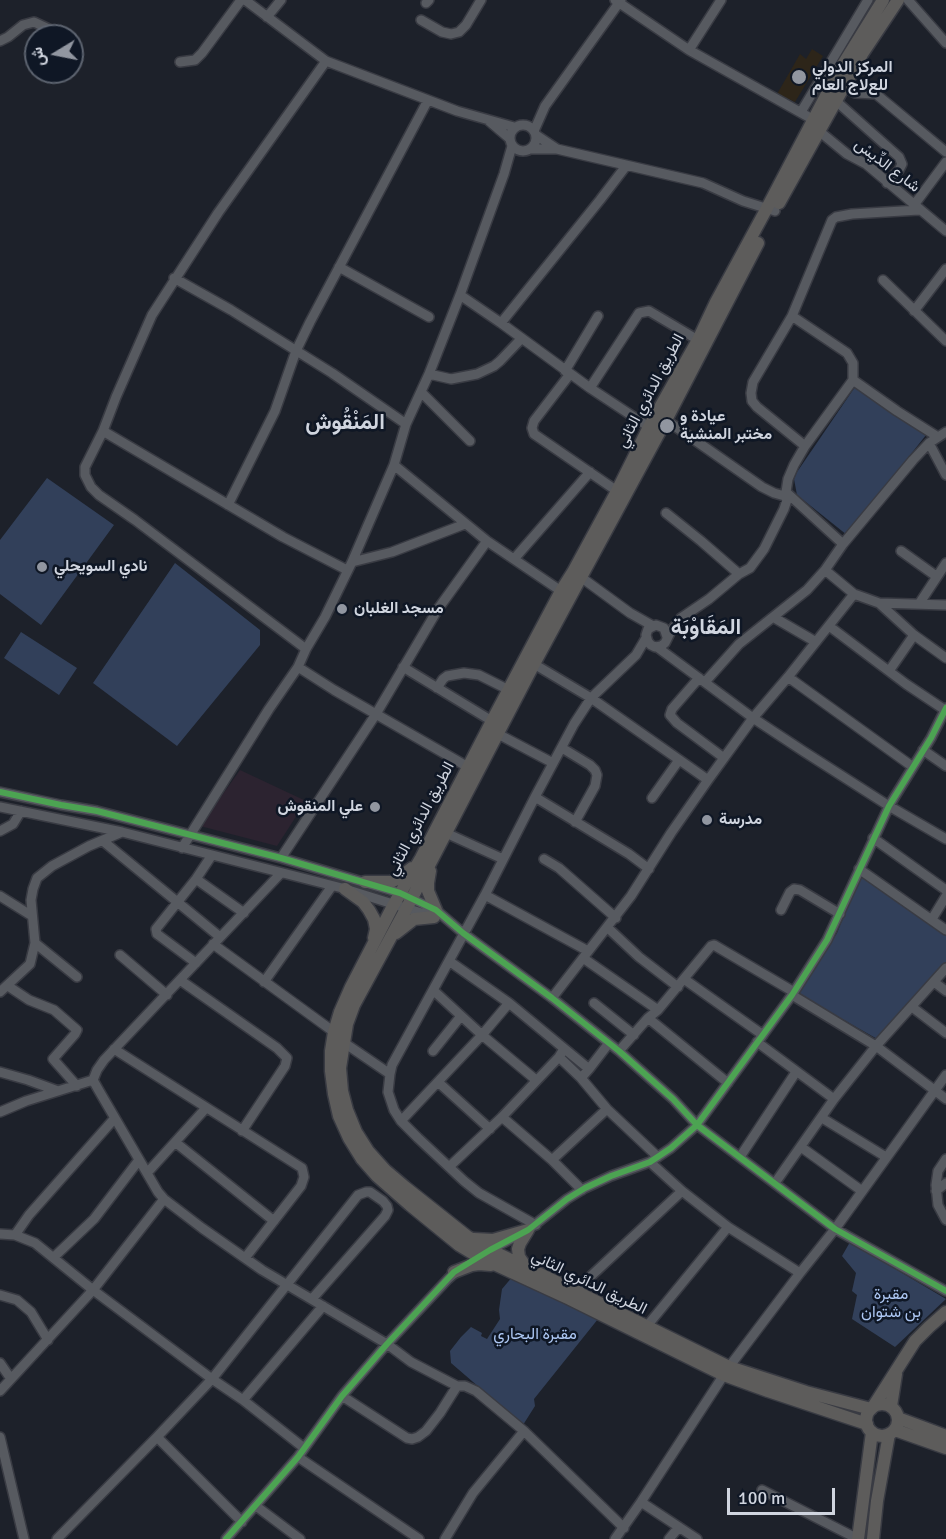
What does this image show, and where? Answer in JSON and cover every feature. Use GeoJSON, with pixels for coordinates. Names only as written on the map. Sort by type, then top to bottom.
{"type":"FeatureCollection","features":[{"type":"Feature","properties":{"kind":"main road","name":"الطريق الدائري الثاني"},"geometry":{"type":"LineString","coordinates":[[872,1408],[727,1371],[647,1326],[527,1268],[485,1253],[463,1241],[410,1205],[377,1176],[362,1159],[339,1116],[331,1071],[331,1051],[340,1012],[373,945],[403,901],[427,857],[468,767],[561,591],[577,575],[666,420],[816,125],[845,60],[883,0]]}},
{"type":"Feature","properties":{"kind":"main road","name":"الطريق الدائري الثاني"},"geometry":{"type":"LineString","coordinates":[[816,125],[836,101],[862,54],[898,0]]}},
{"type":"Feature","properties":{"kind":"main road","name":"الطريق الدائري الثاني"},"geometry":{"type":"LineString","coordinates":[[427,857],[446,833],[498,734],[649,427],[698,340],[716,302],[771,210]]}},
{"type":"Feature","properties":{"kind":"main road"},"geometry":{"type":"LineString","coordinates":[[365,882],[391,882],[427,857]]}},
{"type":"Feature","properties":{"kind":"main road"},"geometry":{"type":"LineString","coordinates":[[391,937],[414,920],[435,914],[428,883],[427,857]]}},
{"type":"Feature","properties":{"kind":"main road"},"geometry":{"type":"LineString","coordinates":[[345,889],[363,902],[374,919],[376,929],[373,945]]}},
{"type":"Feature","properties":{"kind":"main road","name":"الطريق الدائري الثاني"},"geometry":{"type":"LineString","coordinates":[[403,901],[391,937],[354,1005],[347,1024],[340,1068],[342,1091],[356,1132],[368,1151],[385,1170],[438,1215],[463,1241]]}},
{"type":"Feature","properties":{"kind":"main road"},"geometry":{"type":"LineString","coordinates":[[454,1272],[464,1259],[463,1241],[493,1240],[532,1228]]}},
{"type":"Feature","properties":{"kind":"main road"},"geometry":{"type":"LineString","coordinates":[[527,1268],[522,1262],[518,1249],[532,1228]]}},
{"type":"Feature","properties":{"kind":"main road","name":"الطريق الدائري الثاني"},"geometry":{"type":"LineString","coordinates":[[485,1253],[503,1267],[768,1391],[870,1428]]}},
{"type":"Feature","properties":{"kind":"main road"},"geometry":{"type":"LineString","coordinates":[[454,1272],[479,1264],[503,1267]]}},
{"type":"Feature","properties":{"kind":"main road"},"geometry":{"type":"LineString","coordinates":[[858,1539],[870,1428],[867,1416],[915,1341],[946,1312]]}},
{"type":"Feature","properties":{"kind":"main road"},"geometry":{"type":"LineString","coordinates":[[891,1406],[897,1370]]}},
{"type":"Feature","properties":{"kind":"main road"},"geometry":{"type":"LineString","coordinates":[[872,1408],[884,1404],[896,1411],[877,1501],[873,1539]]}},
{"type":"Feature","properties":{"kind":"main road"},"geometry":{"type":"LineString","coordinates":[[894,1427],[946,1448]]}},
{"type":"Feature","properties":{"kind":"main road"},"geometry":{"type":"LineString","coordinates":[[870,1428],[880,1436],[894,1427],[946,1436]]}},
{"type":"Feature","properties":{"kind":"street"},"geometry":{"type":"LineString","coordinates":[[180,62],[195,60],[202,54],[243,0],[326,61],[457,111],[514,127],[524,124],[545,106]]}},
{"type":"Feature","properties":{"kind":"street"},"geometry":{"type":"LineString","coordinates":[[267,17],[281,0]]}},
{"type":"Feature","properties":{"kind":"street"},"geometry":{"type":"LineString","coordinates":[[421,20],[442,33],[459,32],[466,25],[481,0]]}},
{"type":"Feature","properties":{"kind":"street"},"geometry":{"type":"LineString","coordinates":[[689,50],[721,0]]}},
{"type":"Feature","properties":{"kind":"street"},"geometry":{"type":"LineString","coordinates":[[801,112],[868,0]]}},
{"type":"Feature","properties":{"kind":"street"},"geometry":{"type":"LineString","coordinates":[[908,0],[946,43]]}},
{"type":"Feature","properties":{"kind":"street"},"geometry":{"type":"LineString","coordinates":[[504,174],[536,141],[535,133],[545,106],[618,1]]}},
{"type":"Feature","properties":{"kind":"street","name":"شارع الدِّيسْ"},"geometry":{"type":"LineString","coordinates":[[618,1],[689,50],[801,112],[846,154],[866,164],[916,207],[944,227]]}},
{"type":"Feature","properties":{"kind":"street"},"geometry":{"type":"LineString","coordinates":[[0,41],[24,25]]}},
{"type":"Feature","properties":{"kind":"street"},"geometry":{"type":"LineString","coordinates":[[306,649],[108,502],[91,487],[85,475],[86,467],[152,315],[218,213],[326,61]]}},
{"type":"Feature","properties":{"kind":"street"},"geometry":{"type":"LineString","coordinates":[[843,87],[855,93],[876,94],[946,152]]}},
{"type":"Feature","properties":{"kind":"street"},"geometry":{"type":"LineString","coordinates":[[228,505],[275,411],[296,351],[428,100]]}},
{"type":"Feature","properties":{"kind":"street"},"geometry":{"type":"LineString","coordinates":[[836,101],[899,157],[902,164],[887,183]]}},
{"type":"Feature","properties":{"kind":"street"},"geometry":{"type":"LineString","coordinates":[[488,120],[517,150],[557,149],[703,183],[771,210]]}},
{"type":"Feature","properties":{"kind":"street"},"geometry":{"type":"LineString","coordinates":[[524,124],[557,149]]}},
{"type":"Feature","properties":{"kind":"street"},"geometry":{"type":"LineString","coordinates":[[182,848],[188,835],[298,667],[350,566],[394,465],[406,424],[429,374],[460,295],[504,174],[510,132],[514,127]]}},
{"type":"Feature","properties":{"kind":"street"},"geometry":{"type":"LineString","coordinates":[[804,446],[756,407],[751,393],[753,382],[792,316],[834,219],[852,214],[916,207],[946,162]]}},
{"type":"Feature","properties":{"kind":"street"},"geometry":{"type":"LineString","coordinates":[[501,323],[626,166]]}},
{"type":"Feature","properties":{"kind":"street"},"geometry":{"type":"LineString","coordinates":[[339,267],[429,317]]}},
{"type":"Feature","properties":{"kind":"street"},"geometry":{"type":"LineString","coordinates":[[914,311],[946,269]]}},
{"type":"Feature","properties":{"kind":"street"},"geometry":{"type":"LineString","coordinates":[[174,278],[231,310],[332,373],[406,424]]}},
{"type":"Feature","properties":{"kind":"street"},"geometry":{"type":"LineString","coordinates":[[883,280],[946,341]]}},
{"type":"Feature","properties":{"kind":"street"},"geometry":{"type":"LineString","coordinates":[[460,295],[567,372],[649,427]]}},
{"type":"Feature","properties":{"kind":"street"},"geometry":{"type":"LineString","coordinates":[[590,388],[639,313],[649,311],[698,340]]}},
{"type":"Feature","properties":{"kind":"street"},"geometry":{"type":"LineString","coordinates":[[598,316],[567,372],[534,421],[532,428],[534,434],[617,491]]}},
{"type":"Feature","properties":{"kind":"street"},"geometry":{"type":"LineString","coordinates":[[532,1228],[479,1193],[401,1121],[394,1110],[388,1092],[392,1065],[485,896],[535,796],[591,698],[636,655],[648,629],[681,618],[709,599],[739,574],[750,568],[764,549],[784,509],[788,479],[804,446],[854,380],[853,363],[847,353],[792,316]]}},
{"type":"Feature","properties":{"kind":"street"},"geometry":{"type":"LineString","coordinates":[[429,374],[451,379],[477,374],[494,366],[520,339]]}},
{"type":"Feature","properties":{"kind":"street"},"geometry":{"type":"LineString","coordinates":[[724,758],[677,723],[670,715],[672,709],[739,644],[807,590],[913,460],[929,443],[942,434],[897,411],[854,380]]}},
{"type":"Feature","properties":{"kind":"street"},"geometry":{"type":"LineString","coordinates":[[421,392],[470,441]]}},
{"type":"Feature","properties":{"kind":"street"},"geometry":{"type":"LineString","coordinates":[[666,420],[762,487],[774,493],[787,495],[843,544]]}},
{"type":"Feature","properties":{"kind":"street"},"geometry":{"type":"LineString","coordinates":[[103,431],[283,537],[350,566],[465,524]]}},
{"type":"Feature","properties":{"kind":"street"},"geometry":{"type":"LineString","coordinates":[[929,443],[946,475]]}},
{"type":"Feature","properties":{"kind":"street"},"geometry":{"type":"LineString","coordinates":[[394,465],[487,541],[561,591]]}},
{"type":"Feature","properties":{"kind":"street"},"geometry":{"type":"LineString","coordinates":[[514,559],[590,472]]}},
{"type":"Feature","properties":{"kind":"street"},"geometry":{"type":"LineString","coordinates":[[666,513],[739,574]]}},
{"type":"Feature","properties":{"kind":"street"},"geometry":{"type":"LineString","coordinates":[[281,858],[376,714],[438,609],[487,541]]}},
{"type":"Feature","properties":{"kind":"street"},"geometry":{"type":"LineString","coordinates":[[901,551],[936,576]]}},
{"type":"Feature","properties":{"kind":"street"},"geometry":{"type":"LineString","coordinates":[[919,604],[946,563]]}},
{"type":"Feature","properties":{"kind":"street"},"geometry":{"type":"LineString","coordinates":[[825,570],[854,594],[879,603],[946,604]]}},
{"type":"Feature","properties":{"kind":"street"},"geometry":{"type":"LineString","coordinates":[[577,575],[630,613],[664,628],[676,660]]}},
{"type":"Feature","properties":{"kind":"street"},"geometry":{"type":"LineString","coordinates":[[552,998],[616,918],[708,780],[753,718],[854,594]]}},
{"type":"Feature","properties":{"kind":"street"},"geometry":{"type":"LineString","coordinates":[[879,603],[914,635],[946,658]]}},
{"type":"Feature","properties":{"kind":"street"},"geometry":{"type":"LineString","coordinates":[[630,613],[651,645],[676,660],[753,718],[889,806],[946,839]]}},
{"type":"Feature","properties":{"kind":"street"},"geometry":{"type":"LineString","coordinates":[[773,617],[816,642]]}},
{"type":"Feature","properties":{"kind":"street"},"geometry":{"type":"LineString","coordinates":[[636,655],[664,643],[681,618]]}},
{"type":"Feature","properties":{"kind":"street"},"geometry":{"type":"LineString","coordinates":[[226,1539],[298,1457],[342,1396],[454,1272],[532,1228],[567,1199],[582,1190],[654,1159],[697,1125],[793,993],[827,940],[889,806],[946,709],[906,684],[829,626]]}},
{"type":"Feature","properties":{"kind":"street"},"geometry":{"type":"LineString","coordinates":[[889,671],[914,635]]}},
{"type":"Feature","properties":{"kind":"street"},"geometry":{"type":"LineString","coordinates":[[534,664],[591,698],[708,780]]}},
{"type":"Feature","properties":{"kind":"street"},"geometry":{"type":"LineString","coordinates":[[298,667],[468,767]]}},
{"type":"Feature","properties":{"kind":"street"},"geometry":{"type":"LineString","coordinates":[[403,667],[492,721]]}},
{"type":"Feature","properties":{"kind":"street"},"geometry":{"type":"LineString","coordinates":[[437,687],[447,676],[464,673],[479,675],[508,690]]}},
{"type":"Feature","properties":{"kind":"street"},"geometry":{"type":"LineString","coordinates":[[788,677],[913,767]]}},
{"type":"Feature","properties":{"kind":"street"},"geometry":{"type":"LineString","coordinates":[[936,728],[946,733]]}},
{"type":"Feature","properties":{"kind":"street"},"geometry":{"type":"LineString","coordinates":[[498,734],[553,763]]}},
{"type":"Feature","properties":{"kind":"street"},"geometry":{"type":"LineString","coordinates":[[562,748],[590,765],[597,775],[595,786],[575,822]]}},
{"type":"Feature","properties":{"kind":"street"},"geometry":{"type":"LineString","coordinates":[[923,750],[946,765]]}},
{"type":"Feature","properties":{"kind":"street"},"geometry":{"type":"LineString","coordinates":[[652,798],[679,760]]}},
{"type":"Feature","properties":{"kind":"street"},"geometry":{"type":"LineString","coordinates":[[0,792],[97,811],[281,858],[365,882],[435,914],[448,921],[552,998],[619,1051],[673,1099],[697,1125],[835,1229],[946,1291]]}},
{"type":"Feature","properties":{"kind":"street"},"geometry":{"type":"LineString","coordinates":[[535,796],[629,854],[649,869]]}},
{"type":"Feature","properties":{"kind":"street"},"geometry":{"type":"LineString","coordinates":[[0,807],[122,832],[332,886],[403,901]]}},
{"type":"Feature","properties":{"kind":"street"},"geometry":{"type":"LineString","coordinates":[[0,831],[14,824],[21,811]]}},
{"type":"Feature","properties":{"kind":"street"},"geometry":{"type":"LineString","coordinates":[[89,846],[93,827]]}},
{"type":"Feature","properties":{"kind":"street"},"geometry":{"type":"LineString","coordinates":[[0,992],[30,964],[35,943],[31,900],[37,878],[57,862],[122,832]]}},
{"type":"Feature","properties":{"kind":"street"},"geometry":{"type":"LineString","coordinates":[[446,833],[503,860]]}},
{"type":"Feature","properties":{"kind":"street"},"geometry":{"type":"LineString","coordinates":[[873,838],[946,890]]}},
{"type":"Feature","properties":{"kind":"street"},"geometry":{"type":"LineString","coordinates":[[103,841],[178,902],[264,982],[334,1032]]}},
{"type":"Feature","properties":{"kind":"street"},"geometry":{"type":"LineString","coordinates":[[196,963],[155,932],[212,855]]}},
{"type":"Feature","properties":{"kind":"street"},"geometry":{"type":"LineString","coordinates":[[544,859],[559,868],[616,918]]}},
{"type":"Feature","properties":{"kind":"street"},"geometry":{"type":"LineString","coordinates":[[859,868],[946,930]]}},
{"type":"Feature","properties":{"kind":"street"},"geometry":{"type":"LineString","coordinates":[[0,1112],[26,1101],[93,1080],[97,1070],[114,1049],[281,873]]}},
{"type":"Feature","properties":{"kind":"street"},"geometry":{"type":"LineString","coordinates":[[196,879],[244,914]]}},
{"type":"Feature","properties":{"kind":"street"},"geometry":{"type":"LineString","coordinates":[[264,982],[332,886]]}},
{"type":"Feature","properties":{"kind":"street"},"geometry":{"type":"LineString","coordinates":[[781,910],[790,892],[794,889],[800,890],[840,914]]}},
{"type":"Feature","properties":{"kind":"street"},"geometry":{"type":"LineString","coordinates":[[0,896],[32,916]]}},
{"type":"Feature","properties":{"kind":"street"},"geometry":{"type":"LineString","coordinates":[[485,896],[586,955],[658,1010]]}},
{"type":"Feature","properties":{"kind":"street"},"geometry":{"type":"LineString","coordinates":[[932,919],[946,896]]}},
{"type":"Feature","properties":{"kind":"street"},"geometry":{"type":"LineString","coordinates":[[608,928],[639,957],[760,1038],[796,1072],[834,1099]]}},
{"type":"Feature","properties":{"kind":"street"},"geometry":{"type":"LineString","coordinates":[[35,943],[77,977]]}},
{"type":"Feature","properties":{"kind":"street"},"geometry":{"type":"LineString","coordinates":[[619,1051],[714,945],[876,1046],[946,1099]]}},
{"type":"Feature","properties":{"kind":"street"},"geometry":{"type":"LineString","coordinates":[[120,955],[167,995]]}},
{"type":"Feature","properties":{"kind":"street"},"geometry":{"type":"LineString","coordinates":[[449,961],[509,1003],[562,1053],[607,1109],[682,1191],[728,1227],[800,1273]]}},
{"type":"Feature","properties":{"kind":"street"},"geometry":{"type":"LineString","coordinates":[[775,1183],[834,1099],[876,1046],[946,968]]}},
{"type":"Feature","properties":{"kind":"street"},"geometry":{"type":"LineString","coordinates":[[180,980],[277,1048],[287,1058],[285,1066],[242,1131]]}},
{"type":"Feature","properties":{"kind":"street"},"geometry":{"type":"LineString","coordinates":[[934,982],[946,991]]}},
{"type":"Feature","properties":{"kind":"street"},"geometry":{"type":"LineString","coordinates":[[8,986],[29,1000],[54,1010],[77,1030],[52,1059],[77,1086]]}},
{"type":"Feature","properties":{"kind":"street"},"geometry":{"type":"LineString","coordinates":[[433,990],[482,1035],[537,1080]]}},
{"type":"Feature","properties":{"kind":"street"},"geometry":{"type":"LineString","coordinates":[[401,1121],[509,1003]]}},
{"type":"Feature","properties":{"kind":"street"},"geometry":{"type":"LineString","coordinates":[[594,1003],[634,1035]]}},
{"type":"Feature","properties":{"kind":"street"},"geometry":{"type":"LineString","coordinates":[[912,1007],[946,1033]]}},
{"type":"Feature","properties":{"kind":"street"},"geometry":{"type":"LineString","coordinates":[[433,1051],[461,1016]]}},
{"type":"Feature","properties":{"kind":"street"},"geometry":{"type":"LineString","coordinates":[[648,1018],[728,1083]]}},
{"type":"Feature","properties":{"kind":"street"},"geometry":{"type":"LineString","coordinates":[[343,1042],[390,1074]]}},
{"type":"Feature","properties":{"kind":"street"},"geometry":{"type":"LineString","coordinates":[[581,1078],[609,1043]]}},
{"type":"Feature","properties":{"kind":"street"},"geometry":{"type":"LineString","coordinates":[[114,1049],[302,1168],[301,1186],[245,1258]]}},
{"type":"Feature","properties":{"kind":"street"},"geometry":{"type":"LineString","coordinates":[[562,1053],[589,1069]]}},
{"type":"Feature","properties":{"kind":"street"},"geometry":{"type":"LineString","coordinates":[[449,1167],[502,1117],[562,1053]]}},
{"type":"Feature","properties":{"kind":"street"},"geometry":{"type":"LineString","coordinates":[[0,1072],[59,1091]]}},
{"type":"Feature","properties":{"kind":"street"},"geometry":{"type":"LineString","coordinates":[[740,1157],[796,1072]]}},
{"type":"Feature","properties":{"kind":"street"},"geometry":{"type":"LineString","coordinates":[[615,1539],[727,1371],[835,1229],[946,1075]]}},
{"type":"Feature","properties":{"kind":"street"},"geometry":{"type":"LineString","coordinates":[[93,1080],[114,1119],[158,1192],[164,1198],[202,1228],[286,1285],[387,1344],[411,1362],[457,1386],[465,1386],[476,1391],[524,1431],[624,1528]]}},
{"type":"Feature","properties":{"kind":"street"},"geometry":{"type":"LineString","coordinates":[[438,1082],[490,1129]]}},
{"type":"Feature","properties":{"kind":"street"},"geometry":{"type":"LineString","coordinates":[[147,1173],[206,1108]]}},
{"type":"Feature","properties":{"kind":"street"},"geometry":{"type":"LineString","coordinates":[[552,1160],[607,1109]]}},
{"type":"Feature","properties":{"kind":"street"},"geometry":{"type":"LineString","coordinates":[[502,1117],[552,1160],[582,1190]]}},
{"type":"Feature","properties":{"kind":"street"},"geometry":{"type":"LineString","coordinates":[[822,1118],[886,1157]]}},
{"type":"Feature","properties":{"kind":"street"},"geometry":{"type":"LineString","coordinates":[[15,1235],[29,1215],[114,1119]]}},
{"type":"Feature","properties":{"kind":"street"},"geometry":{"type":"LineString","coordinates":[[175,1142],[274,1221]]}},
{"type":"Feature","properties":{"kind":"street"},"geometry":{"type":"LineString","coordinates":[[801,1148],[862,1191]]}},
{"type":"Feature","properties":{"kind":"street"},"geometry":{"type":"LineString","coordinates":[[946,1159],[938,1171],[936,1191],[938,1205],[946,1220]]}},
{"type":"Feature","properties":{"kind":"street"},"geometry":{"type":"LineString","coordinates":[[54,1257],[94,1219],[139,1160]]}},
{"type":"Feature","properties":{"kind":"street"},"geometry":{"type":"LineString","coordinates":[[936,1191],[946,1183]]}},
{"type":"Feature","properties":{"kind":"street"},"geometry":{"type":"LineString","coordinates":[[575,1291],[682,1191]]}},
{"type":"Feature","properties":{"kind":"street"},"geometry":{"type":"LineString","coordinates":[[57,1539],[212,1379],[358,1195],[370,1192],[387,1206],[385,1216],[312,1299]]}},
{"type":"Feature","properties":{"kind":"street"},"geometry":{"type":"LineString","coordinates":[[0,1391],[93,1290],[164,1198]]}},
{"type":"Feature","properties":{"kind":"street"},"geometry":{"type":"LineString","coordinates":[[647,1326],[728,1227]]}},
{"type":"Feature","properties":{"kind":"street"},"geometry":{"type":"LineString","coordinates":[[0,1234],[15,1235],[35,1242],[93,1290],[243,1400],[304,1448]]}},
{"type":"Feature","properties":{"kind":"street"},"geometry":{"type":"LineString","coordinates":[[0,1295],[17,1300],[31,1312],[48,1340]]}},
{"type":"Feature","properties":{"kind":"street"},"geometry":{"type":"LineString","coordinates":[[243,1400],[323,1306]]}},
{"type":"Feature","properties":{"kind":"street"},"geometry":{"type":"LineString","coordinates":[[0,1363],[11,1379]]}},
{"type":"Feature","properties":{"kind":"street"},"geometry":{"type":"LineString","coordinates":[[342,1396],[412,1439],[426,1431],[457,1386]]}},
{"type":"Feature","properties":{"kind":"street"},"geometry":{"type":"LineString","coordinates":[[445,1539],[473,1493],[524,1431]]}},
{"type":"Feature","properties":{"kind":"street"},"geometry":{"type":"LineString","coordinates":[[0,1437],[24,1539]]}},
{"type":"Feature","properties":{"kind":"street"},"geometry":{"type":"LineString","coordinates":[[157,1437],[242,1522]]}},
{"type":"Feature","properties":{"kind":"street"},"geometry":{"type":"LineString","coordinates":[[298,1457],[407,1536],[419,1539]]}},
{"type":"Feature","properties":{"kind":"street"},"geometry":{"type":"LineString","coordinates":[[762,1490],[858,1539]]}},
{"type":"Feature","properties":{"kind":"street"},"geometry":{"type":"LineString","coordinates":[[641,1502],[697,1539]]}},
{"type":"Feature","properties":{"kind":"street"},"geometry":{"type":"LineString","coordinates":[[256,1506],[300,1539]]}},
{"type":"Feature","properties":{"kind":"street"},"geometry":{"type":"LineString","coordinates":[[669,1539],[679,1527]]}},
{"type":"Feature","properties":{"kind":"shaded area","name":"المركز الدولي للعﻻج العام"},"geometry":{"type":"Polygon","coordinates":[[[812,49],[823,56],[795,102],[777,94],[800,54],[806,59],[812,49]]]}},
{"type":"Feature","properties":{"kind":"shaded area"},"geometry":{"type":"Polygon","coordinates":[[[240,770],[306,801],[277,846],[200,826],[240,770]]]}},
{"type":"Feature","properties":{"kind":"green space"},"geometry":{"type":"Polygon","coordinates":[[[855,387],[926,435],[847,535],[797,495],[794,479],[855,387]]]}},
{"type":"Feature","properties":{"kind":"green space","name":"نادي السويحلي"},"geometry":{"type":"Polygon","coordinates":[[[47,478],[114,525],[41,625],[0,594],[0,540],[47,478]]]}},
{"type":"Feature","properties":{"kind":"green space"},"geometry":{"type":"Polygon","coordinates":[[[175,563],[260,630],[260,645],[177,746],[93,683],[175,563]]]}},
{"type":"Feature","properties":{"kind":"green space"},"geometry":{"type":"Polygon","coordinates":[[[21,632],[77,668],[59,695],[4,658],[21,632]]]}},
{"type":"Feature","properties":{"kind":"green space"},"geometry":{"type":"Polygon","coordinates":[[[861,873],[946,934],[946,962],[879,1040],[798,994],[837,933],[861,873]]]}},
{"type":"Feature","properties":{"kind":"green space","name":"مقبرة بن شتوان"},"geometry":{"type":"Polygon","coordinates":[[[850,1242],[946,1299],[895,1347],[852,1319],[857,1295],[852,1291],[856,1273],[842,1256],[850,1242]]]}},
{"type":"Feature","properties":{"kind":"green space","name":"مقبرة البحاري"},"geometry":{"type":"Polygon","coordinates":[[[513,1276],[598,1319],[534,1399],[535,1406],[523,1425],[451,1363],[450,1351],[471,1327],[487,1339],[500,1319],[502,1289],[513,1276]]]}},
{"type":"Feature","properties":{"kind":"cycle path"},"geometry":{"type":"LineString","coordinates":[[226,1539],[298,1457],[342,1396],[454,1272],[528,1230],[567,1199],[585,1188],[650,1162],[671,1148],[697,1125],[792,995],[827,940],[889,806],[931,738],[946,708]]}},
{"type":"Feature","properties":{"kind":"cycle path"},"geometry":{"type":"LineString","coordinates":[[0,792],[97,811],[281,858],[400,893],[436,910],[619,1051],[673,1099],[697,1125],[835,1229],[946,1291]]}},
{"type":"Feature","properties":{"kind":"place","name":"المركز الدولي للعﻻج العام"},"geometry":{"type":"Point","coordinates":[799,77]}},
{"type":"Feature","properties":{"kind":"place","name":"عيادة و مختبر المنشية"},"geometry":{"type":"Point","coordinates":[667,426]}},
{"type":"Feature","properties":{"kind":"place","name":"نادي السويحلي"},"geometry":{"type":"Point","coordinates":[42,567]}},
{"type":"Feature","properties":{"kind":"place","name":"مسجد الغلبان"},"geometry":{"type":"Point","coordinates":[342,609]}},
{"type":"Feature","properties":{"kind":"place","name":"علي المنقوش"},"geometry":{"type":"Point","coordinates":[375,807]}},
{"type":"Feature","properties":{"kind":"place","name":"مدرسة"},"geometry":{"type":"Point","coordinates":[707,820]}},
{"type":"Feature","properties":{"kind":"district","name":"المَنْقُوش"},"geometry":{"type":"Point","coordinates":[345,423]}},
{"type":"Feature","properties":{"kind":"district","name":"المَقَاوْبَة"},"geometry":{"type":"Point","coordinates":[706,628]}}]}
